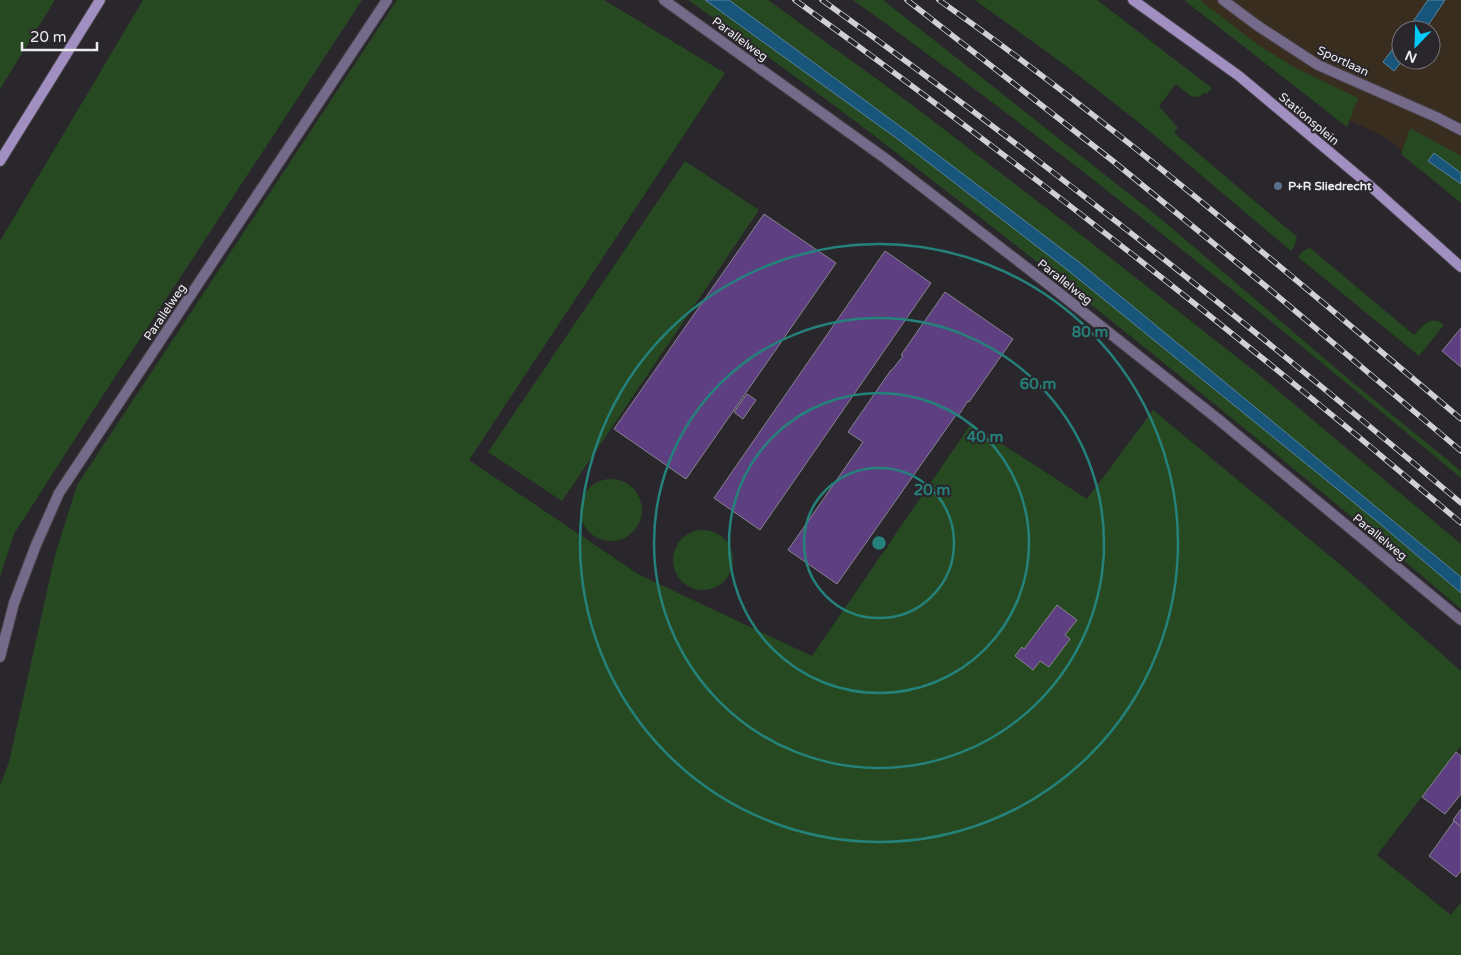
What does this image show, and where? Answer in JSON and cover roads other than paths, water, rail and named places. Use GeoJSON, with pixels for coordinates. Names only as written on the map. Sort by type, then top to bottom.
{"type":"FeatureCollection","features":[{"type":"Feature","properties":{"kind":"main road"},"geometry":{"type":"LineString","coordinates":[[0,161],[100,0]]}},
{"type":"Feature","properties":{"kind":"main road","name":"Stationsplein"},"geometry":{"type":"LineString","coordinates":[[1133,0],[1239,76],[1368,184],[1461,267]]}},
{"type":"Feature","properties":{"kind":"street","name":"Parallelweg"},"geometry":{"type":"LineString","coordinates":[[0,657],[14,603],[36,546],[60,493],[387,0]]}},
{"type":"Feature","properties":{"kind":"street","name":"Parallelweg"},"geometry":{"type":"LineString","coordinates":[[664,0],[886,159],[1052,288],[1219,420],[1461,620]]}},
{"type":"Feature","properties":{"kind":"street","name":"Sportlaan"},"geometry":{"type":"LineString","coordinates":[[1223,0],[1258,26],[1318,65],[1461,130]]}},
{"type":"Feature","properties":{"kind":"water"},"geometry":{"type":"Polygon","coordinates":[[[705,0],[729,0],[1079,262],[1461,577],[1461,593],[1379,523],[1070,272],[899,140],[705,0]]]}},
{"type":"Feature","properties":{"kind":"water"},"geometry":{"type":"Polygon","coordinates":[[[1428,0],[1445,0],[1432,20],[1414,20],[1428,0]]]}},
{"type":"Feature","properties":{"kind":"water"},"geometry":{"type":"Polygon","coordinates":[[[1391,51],[1391,69],[1383,62],[1391,51]]]}},
{"type":"Feature","properties":{"kind":"water"},"geometry":{"type":"Polygon","coordinates":[[[1434,153],[1461,173],[1461,184],[1428,161],[1434,153]]]}},
{"type":"Feature","properties":{"kind":"railway"},"geometry":{"type":"LineString","coordinates":[[795,0],[1050,190],[1133,255],[1298,387],[1461,523]]}},
{"type":"Feature","properties":{"kind":"railway"},"geometry":{"type":"LineString","coordinates":[[822,0],[1066,182],[1305,373],[1461,503]]}},
{"type":"Feature","properties":{"kind":"railway"},"geometry":{"type":"LineString","coordinates":[[907,0],[1113,161],[1268,288],[1461,451]]}},
{"type":"Feature","properties":{"kind":"railway"},"geometry":{"type":"LineString","coordinates":[[939,0],[1007,49],[1139,151],[1269,257],[1461,419]]}},
{"type":"Feature","properties":{"kind":"place","name":"P+R Sliedrecht"},"geometry":{"type":"Point","coordinates":[1278,186]}}]}
